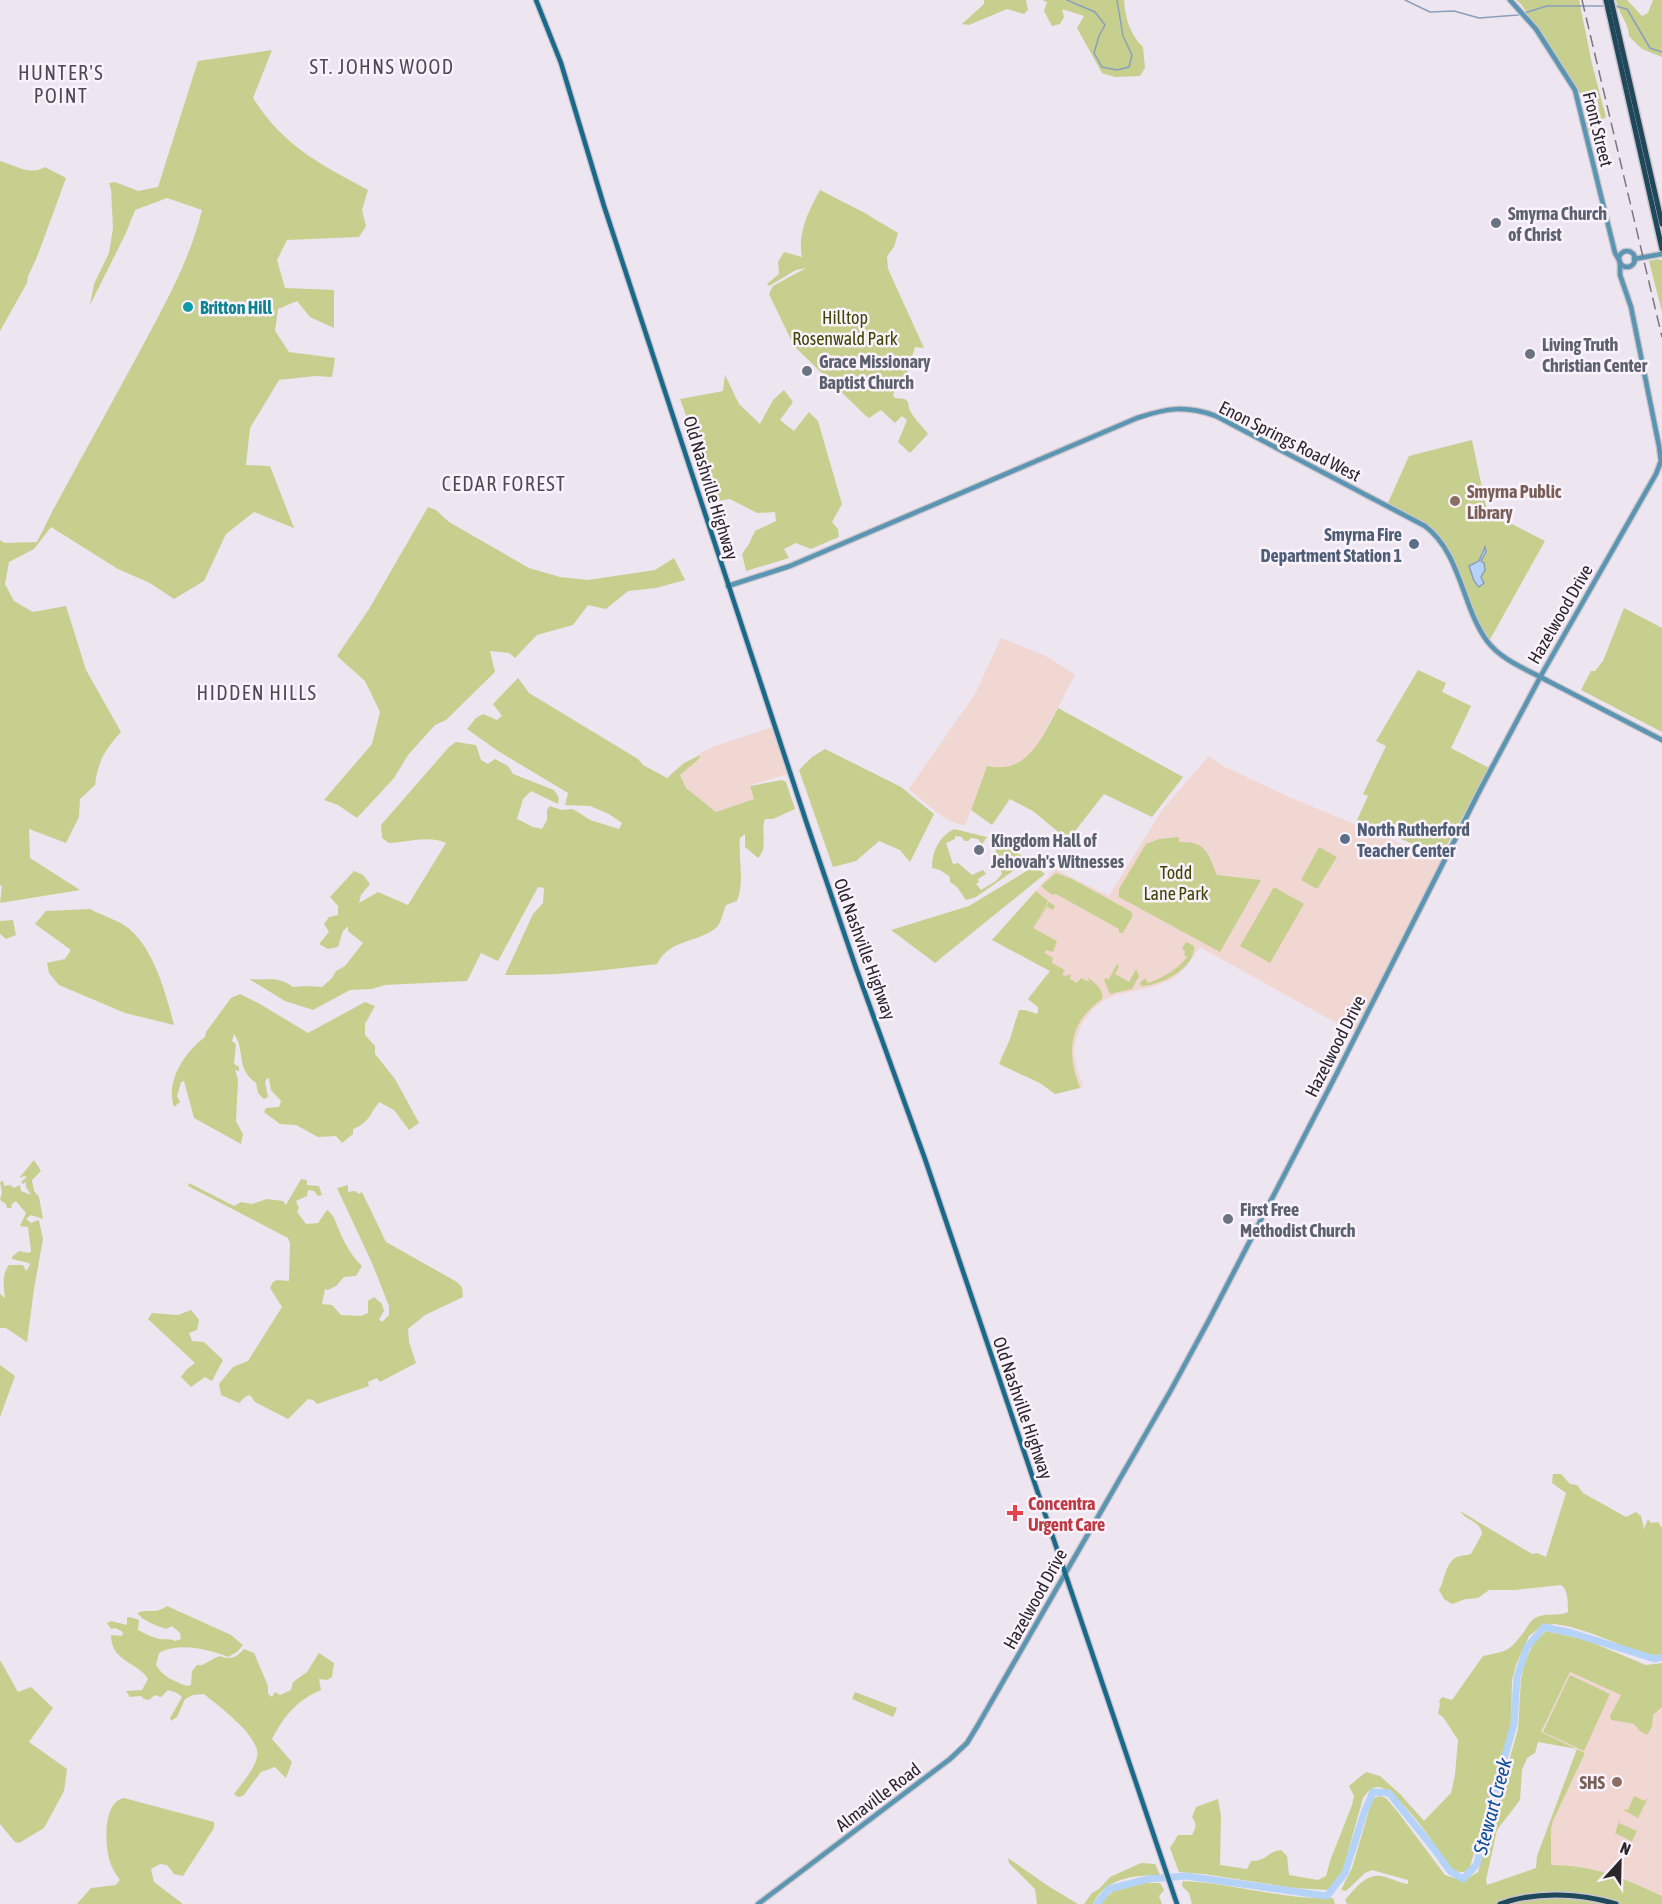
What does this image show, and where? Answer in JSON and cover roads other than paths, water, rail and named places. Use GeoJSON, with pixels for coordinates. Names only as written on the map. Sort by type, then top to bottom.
{"type":"FeatureCollection","features":[{"type":"Feature","properties":{"kind":"main road","name":"Old Nashville Highway"},"geometry":{"type":"LineString","coordinates":[[536,0],[561,63],[604,206],[853,959],[925,1159],[1177,1904]]}},
{"type":"Feature","properties":{"kind":"main road"},"geometry":{"type":"LineString","coordinates":[[1605,0],[1611,13],[1662,224]]}},
{"type":"Feature","properties":{"kind":"main road"},"geometry":{"type":"LineString","coordinates":[[1611,0],[1611,13],[1662,249]]}},
{"type":"Feature","properties":{"kind":"main road"},"geometry":{"type":"LineString","coordinates":[[1500,1904],[1512,1900],[1550,1895],[1594,1898],[1616,1904]]}},
{"type":"Feature","properties":{"kind":"street","name":"Front Street"},"geometry":{"type":"LineString","coordinates":[[1512,2],[1527,18],[1555,57],[1578,98],[1594,170],[1619,261],[1650,398]]}},
{"type":"Feature","properties":{"kind":"street"},"geometry":{"type":"LineString","coordinates":[[1614,243],[1624,252],[1632,253],[1634,259],[1623,279]]}},
{"type":"Feature","properties":{"kind":"street"},"geometry":{"type":"LineString","coordinates":[[1624,252],[1619,261],[1624,266],[1630,266]]}},
{"type":"Feature","properties":{"kind":"street"},"geometry":{"type":"LineString","coordinates":[[1634,259],[1662,254]]}},
{"type":"Feature","properties":{"kind":"street","name":"Hazelwood Drive"},"geometry":{"type":"LineString","coordinates":[[996,1696],[1209,1320],[1337,1073],[1480,788],[1540,677],[1656,474],[1661,459],[1650,398]]}},
{"type":"Feature","properties":{"kind":"street","name":"Enon Springs Road West"},"geometry":{"type":"LineString","coordinates":[[728,586],[790,566],[1137,418],[1167,410],[1185,409],[1216,416],[1425,526],[1445,549],[1482,633],[1499,654],[1662,740]]}},
{"type":"Feature","properties":{"kind":"street","name":"Almaville Road"},"geometry":{"type":"LineString","coordinates":[[758,1904],[950,1759],[967,1743],[996,1696]]}},
{"type":"Feature","properties":{"kind":"water"},"geometry":{"type":"Polygon","coordinates":[[[1485,547],[1486,552],[1481,561],[1484,563],[1485,570],[1481,577],[1484,583],[1479,587],[1474,581],[1469,566],[1479,561],[1485,547]]]}},
{"type":"Feature","properties":{"kind":"waterway"},"geometry":{"type":"LineString","coordinates":[[1067,0],[1095,12],[1105,25],[1094,53],[1102,67],[1117,70],[1129,67],[1132,55],[1123,36],[1117,0]]}},
{"type":"Feature","properties":{"kind":"waterway"},"geometry":{"type":"LineString","coordinates":[[1405,0],[1430,12],[1454,11],[1479,18],[1518,15],[1547,6],[1604,6]]}},
{"type":"Feature","properties":{"kind":"waterway"},"geometry":{"type":"LineString","coordinates":[[1615,6],[1627,9],[1650,48],[1662,52]]}},
{"type":"Feature","properties":{"kind":"waterway","name":"Stewart Creek"},"geometry":{"type":"LineString","coordinates":[[1097,1904],[1109,1889],[1148,1879],[1186,1876],[1327,1896],[1345,1873],[1373,1792],[1389,1793],[1450,1871],[1463,1879],[1477,1864],[1514,1724],[1517,1677],[1527,1647],[1544,1627],[1572,1633],[1655,1659],[1662,1657]]}},
{"type":"Feature","properties":{"kind":"railway"},"geometry":{"type":"LineString","coordinates":[[1582,0],[1662,337]]}},
{"type":"Feature","properties":{"kind":"place","name":"Smyrna Church of Christ"},"geometry":{"type":"Point","coordinates":[1496,223]}},
{"type":"Feature","properties":{"kind":"place","name":"Britton Hill"},"geometry":{"type":"Point","coordinates":[188,307]}},
{"type":"Feature","properties":{"kind":"place","name":"Living Truth Christian Center"},"geometry":{"type":"Point","coordinates":[1530,354]}},
{"type":"Feature","properties":{"kind":"place","name":"Grace Missionary Baptist Church"},"geometry":{"type":"Point","coordinates":[807,371]}},
{"type":"Feature","properties":{"kind":"place","name":"Smyrna Public Library"},"geometry":{"type":"Point","coordinates":[1455,501]}},
{"type":"Feature","properties":{"kind":"place","name":"Smyrna Fire Department Station 1"},"geometry":{"type":"Point","coordinates":[1414,544]}},
{"type":"Feature","properties":{"kind":"place","name":"North Rutherford Teacher Center"},"geometry":{"type":"Point","coordinates":[1345,839]}},
{"type":"Feature","properties":{"kind":"place","name":"Kingdom Hall of Jehovah's Witnesses"},"geometry":{"type":"Point","coordinates":[979,850]}},
{"type":"Feature","properties":{"kind":"place","name":"First Free Methodist Church"},"geometry":{"type":"Point","coordinates":[1228,1219]}},
{"type":"Feature","properties":{"kind":"place","name":"Concentra Urgent Care"},"geometry":{"type":"Point","coordinates":[1015,1513]}},
{"type":"Feature","properties":{"kind":"place","name":"SHS"},"geometry":{"type":"Point","coordinates":[1617,1782]}},
{"type":"Feature","properties":{"kind":"district","name":"ST. JOHNS WOOD"},"geometry":{"type":"Point","coordinates":[382,66]}},
{"type":"Feature","properties":{"kind":"district","name":"HUNTER'S POINT"},"geometry":{"type":"Point","coordinates":[61,84]}},
{"type":"Feature","properties":{"kind":"district","name":"CEDAR FOREST"},"geometry":{"type":"Point","coordinates":[504,483]}},
{"type":"Feature","properties":{"kind":"district","name":"HIDDEN HILLS"},"geometry":{"type":"Point","coordinates":[257,692]}},
{"type":"Feature","properties":{"kind":"park label","name":"Hilltop Rosenwald Park"},"geometry":{"type":"Point","coordinates":[845,327]}},
{"type":"Feature","properties":{"kind":"park label","name":"Todd Lane Park"},"geometry":{"type":"Point","coordinates":[1176,882]}}]}
